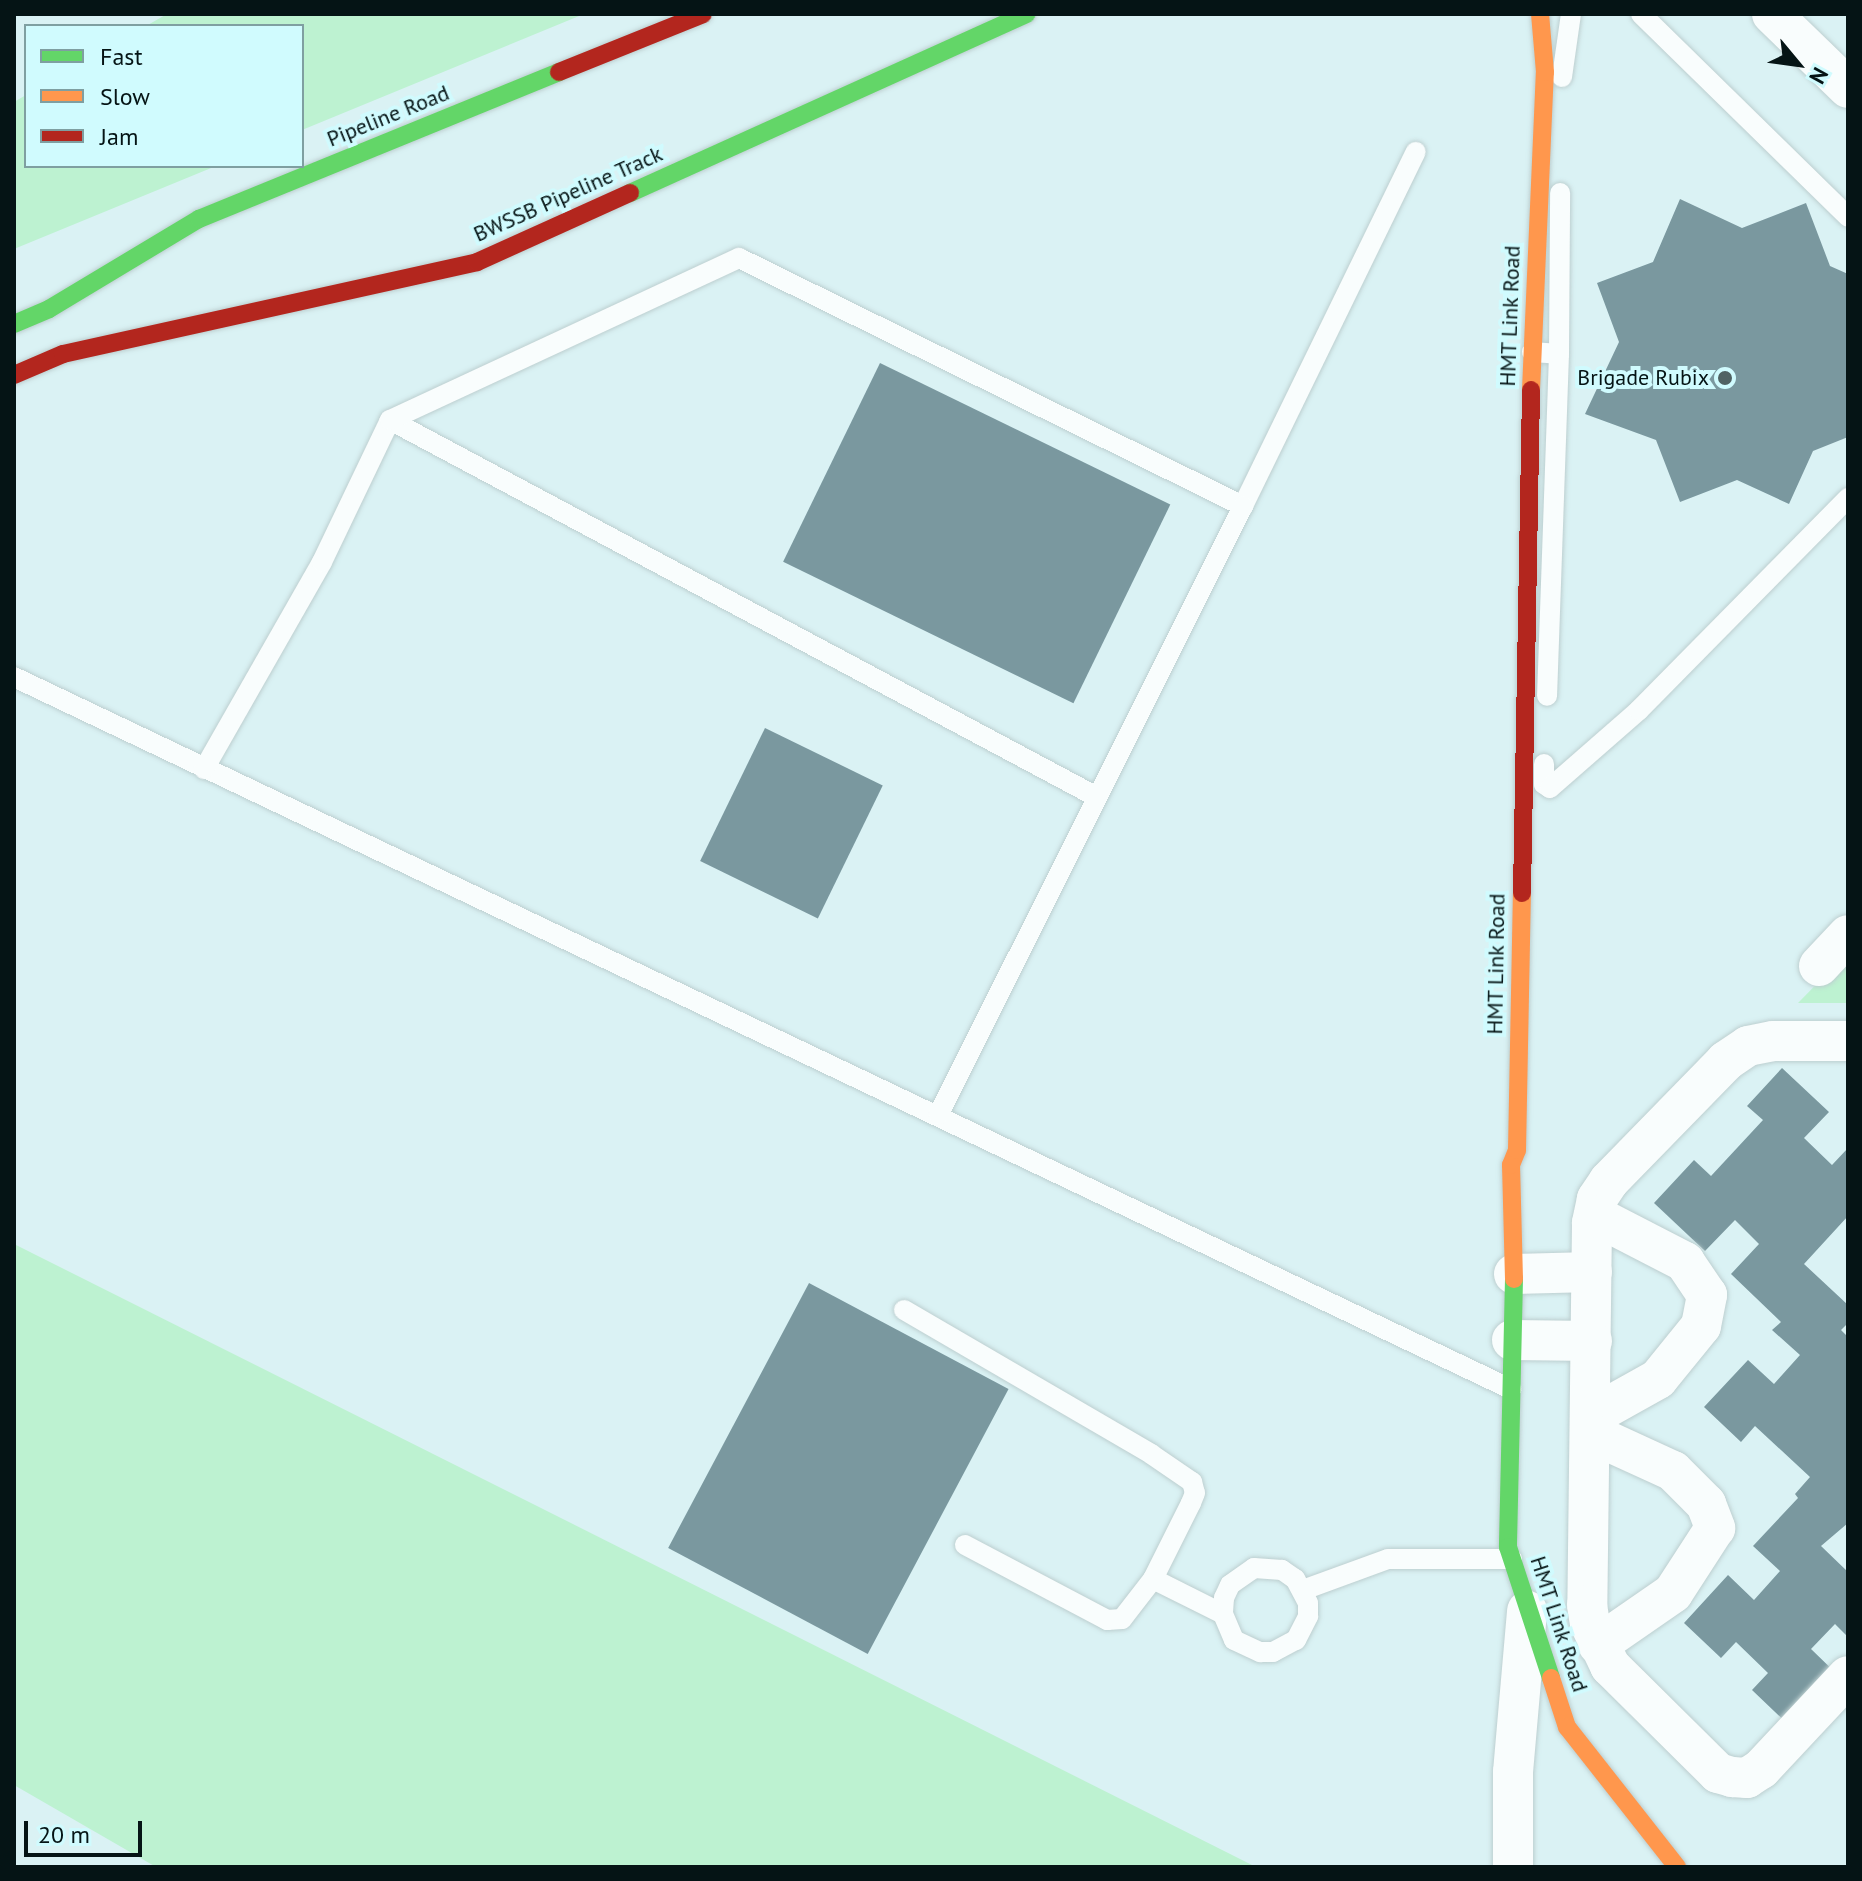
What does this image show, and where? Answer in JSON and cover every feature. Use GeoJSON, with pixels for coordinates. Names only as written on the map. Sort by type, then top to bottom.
{"type":"FeatureCollection","features":[{"type":"Feature","properties":{"kind":"street","name":"Pipeline Road"},"geometry":{"type":"LineString","coordinates":[[14,324],[49,309],[199,219],[703,14]]}},
{"type":"Feature","properties":{"kind":"street","name":"BWSSB Pipeline Track"},"geometry":{"type":"LineString","coordinates":[[14,375],[63,354],[477,262],[1026,14]]}},
{"type":"Feature","properties":{"kind":"street","name":"HMT Link Road"},"geometry":{"type":"LineString","coordinates":[[1540,14],[1545,72],[1532,352],[1517,1150],[1511,1165],[1514,1274],[1508,1547],[1567,1727],[1677,1867]]}},
{"type":"Feature","properties":{"kind":"street"},"geometry":{"type":"LineString","coordinates":[[1772,14],[1848,88]]}},
{"type":"Feature","properties":{"kind":"street"},"geometry":{"type":"LineString","coordinates":[[1819,966],[1848,935]]}},
{"type":"Feature","properties":{"kind":"street"},"geometry":{"type":"LineString","coordinates":[[1848,1041],[1773,1041],[1748,1046],[1726,1061],[1609,1181],[1597,1199],[1592,1272],[1587,1605],[1598,1645],[1610,1666],[1718,1773],[1732,1777],[1747,1778],[1761,1769],[1848,1676]]}},
{"type":"Feature","properties":{"kind":"street"},"geometry":{"type":"LineString","coordinates":[[1590,1425],[1658,1379],[1701,1326],[1707,1295],[1685,1262],[1594,1215]]}},
{"type":"Feature","properties":{"kind":"street"},"geometry":{"type":"LineString","coordinates":[[1514,1274],[1592,1272]]}},
{"type":"Feature","properties":{"kind":"street"},"geometry":{"type":"LineString","coordinates":[[1512,1340],[1592,1341]]}},
{"type":"Feature","properties":{"kind":"street"},"geometry":{"type":"LineString","coordinates":[[1590,1425],[1673,1471],[1706,1504],[1715,1528],[1673,1593],[1598,1645]]}},
{"type":"Feature","properties":{"kind":"street"},"geometry":{"type":"LineString","coordinates":[[1513,1867],[1513,1772],[1528,1607]]}},
{"type":"Feature","properties":{"kind":"lane"},"geometry":{"type":"LineString","coordinates":[[1571,14],[1561,80],[1559,354],[1546,788],[1550,788],[1639,710],[1848,498]]}},
{"type":"Feature","properties":{"kind":"lane"},"geometry":{"type":"LineString","coordinates":[[1641,14],[1848,217]]}},
{"type":"Feature","properties":{"kind":"lane"},"geometry":{"type":"LineString","coordinates":[[939,1114],[1416,152]]}},
{"type":"Feature","properties":{"kind":"lane"},"geometry":{"type":"LineString","coordinates":[[204,769],[322,562],[390,420],[739,258],[1243,506]]}},
{"type":"Feature","properties":{"kind":"lane"},"geometry":{"type":"LineString","coordinates":[[1532,352],[1559,354]]}},
{"type":"Feature","properties":{"kind":"lane"},"geometry":{"type":"LineString","coordinates":[[390,420],[1097,797]]}},
{"type":"Feature","properties":{"kind":"lane"},"geometry":{"type":"LineString","coordinates":[[1529,472],[1555,472]]}},
{"type":"Feature","properties":{"kind":"lane"},"geometry":{"type":"LineString","coordinates":[[14,677],[939,1114],[1511,1389]]}},
{"type":"Feature","properties":{"kind":"lane"},"geometry":{"type":"LineString","coordinates":[[904,1310],[1151,1454],[1192,1482],[1195,1493],[1153,1579],[1122,1619],[1107,1620],[965,1545]]}},
{"type":"Feature","properties":{"kind":"lane"},"geometry":{"type":"LineString","coordinates":[[1303,1590],[1388,1559],[1512,1559]]}},
{"type":"Feature","properties":{"kind":"lane"},"geometry":{"type":"LineString","coordinates":[[1254,1568],[1282,1570],[1303,1590],[1308,1603],[1303,1629],[1296,1640],[1273,1652],[1246,1648],[1234,1640],[1223,1614],[1224,1598],[1230,1585],[1254,1568]]}},
{"type":"Feature","properties":{"kind":"lane"},"geometry":{"type":"LineString","coordinates":[[1153,1579],[1223,1614]]}},
{"type":"Feature","properties":{"kind":"green space"},"geometry":{"type":"Polygon","coordinates":[[[167,14],[584,14],[304,129],[304,24],[150,24],[167,14]]]}},
{"type":"Feature","properties":{"kind":"green space"},"geometry":{"type":"Polygon","coordinates":[[[24,96],[24,168],[211,168],[14,249],[14,102],[24,96]]]}},
{"type":"Feature","properties":{"kind":"green space"},"geometry":{"type":"Polygon","coordinates":[[[1848,952],[1848,1003],[1798,1003],[1848,952]]]}},
{"type":"Feature","properties":{"kind":"green space"},"geometry":{"type":"Polygon","coordinates":[[[14,1244],[1256,1867],[156,1867],[14,1785],[14,1244]]]}},
{"type":"Feature","properties":{"kind":"building","name":"Brigade Rubix"},"geometry":{"type":"Polygon","coordinates":[[[1680,199],[1742,228],[1806,203],[1830,266],[1848,274],[1848,437],[1813,451],[1789,504],[1737,480],[1680,502],[1656,440],[1585,414],[1619,342],[1597,283],[1653,262],[1680,199]]]}},
{"type":"Feature","properties":{"kind":"building"},"geometry":{"type":"Polygon","coordinates":[[[880,363],[1170,505],[1073,703],[783,562],[880,363]]]}},
{"type":"Feature","properties":{"kind":"building"},"geometry":{"type":"Polygon","coordinates":[[[765,728],[883,785],[818,918],[700,861],[765,728]]]}},
{"type":"Feature","properties":{"kind":"building"},"geometry":{"type":"Polygon","coordinates":[[[1782,1068],[1829,1112],[1804,1138],[1832,1165],[1848,1148],[1848,1216],[1804,1264],[1848,1305],[1848,1323],[1841,1330],[1848,1337],[1848,1523],[1821,1546],[1848,1572],[1848,1637],[1835,1624],[1811,1649],[1842,1679],[1794,1730],[1752,1690],[1768,1673],[1736,1642],[1721,1658],[1684,1623],[1728,1575],[1754,1600],[1780,1571],[1753,1546],[1798,1498],[1795,1494],[1810,1477],[1755,1426],[1741,1442],[1704,1407],[1748,1360],[1774,1384],[1800,1355],[1772,1330],[1781,1322],[1731,1274],[1759,1244],[1735,1220],[1705,1251],[1654,1203],[1694,1160],[1711,1176],[1763,1120],[1747,1106],[1782,1068]]]}},
{"type":"Feature","properties":{"kind":"building"},"geometry":{"type":"Polygon","coordinates":[[[809,1283],[1009,1389],[868,1654],[668,1548],[809,1283]]]}},
{"type":"Feature","properties":{"kind":"traffic: fast"},"geometry":{"type":"LineString","coordinates":[[630,193],[1026,14]]}},
{"type":"Feature","properties":{"kind":"traffic: fast"},"geometry":{"type":"LineString","coordinates":[[14,324],[49,309],[199,219],[559,72]]}},
{"type":"Feature","properties":{"kind":"traffic: fast"},"geometry":{"type":"LineString","coordinates":[[1514,1279],[1508,1547],[1551,1678]]}},
{"type":"Feature","properties":{"kind":"traffic: slow"},"geometry":{"type":"LineString","coordinates":[[1531,390],[1545,72],[1540,14]]}},
{"type":"Feature","properties":{"kind":"traffic: slow"},"geometry":{"type":"LineString","coordinates":[[1514,1279],[1511,1165],[1517,1150],[1522,893]]}},
{"type":"Feature","properties":{"kind":"traffic: slow"},"geometry":{"type":"LineString","coordinates":[[1551,1678],[1567,1727],[1677,1867]]}},
{"type":"Feature","properties":{"kind":"traffic: jam"},"geometry":{"type":"LineString","coordinates":[[559,72],[703,14]]}},
{"type":"Feature","properties":{"kind":"traffic: jam"},"geometry":{"type":"LineString","coordinates":[[14,375],[63,354],[477,262],[630,193]]}},
{"type":"Feature","properties":{"kind":"traffic: jam"},"geometry":{"type":"LineString","coordinates":[[1522,893],[1531,390]]}},
{"type":"Feature","properties":{"kind":"place","name":"Brigade Rubix"},"geometry":{"type":"Point","coordinates":[1725,378]}}]}
